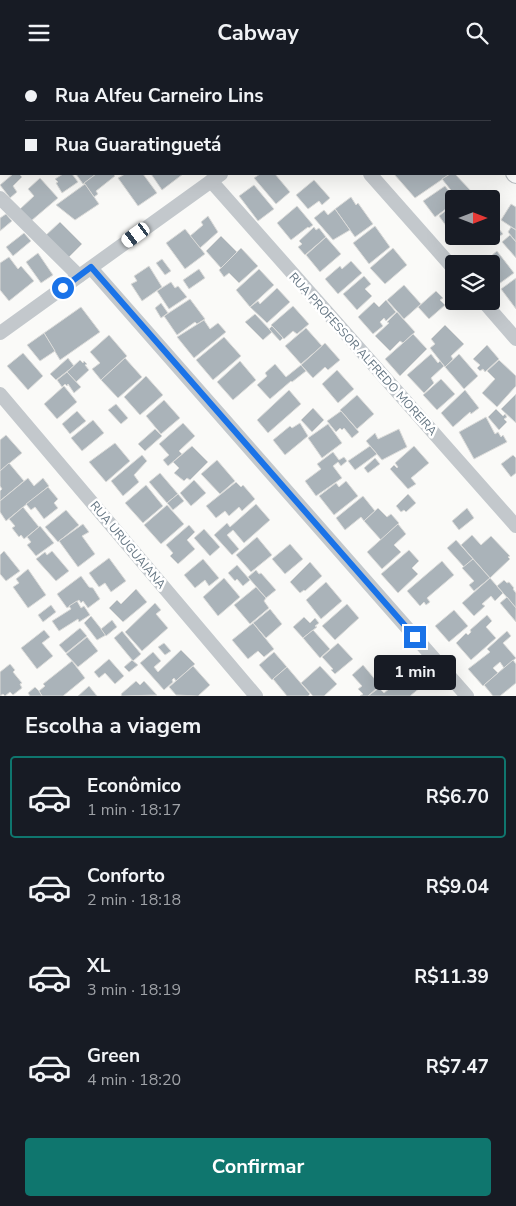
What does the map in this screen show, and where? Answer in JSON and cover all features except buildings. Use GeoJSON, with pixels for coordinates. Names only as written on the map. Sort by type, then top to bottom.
{"type":"FeatureCollection","features":[{"type":"Feature","properties":{"kind":"street"},"geometry":{"type":"LineString","coordinates":[[371,175],[445,259]]}},
{"type":"Feature","properties":{"kind":"street"},"geometry":{"type":"LineString","coordinates":[[0,333],[216,178]]}},
{"type":"Feature","properties":{"kind":"street","name":"RUA PROFESSOR ALFREDO MOREIRA"},"geometry":{"type":"LineString","coordinates":[[216,178],[516,526]]}},
{"type":"Feature","properties":{"kind":"street"},"geometry":{"type":"LineString","coordinates":[[0,198],[79,276]]}},
{"type":"Feature","properties":{"kind":"street"},"geometry":{"type":"LineString","coordinates":[[91,267],[467,696]]}},
{"type":"Feature","properties":{"kind":"street"},"geometry":{"type":"LineString","coordinates":[[491,310],[516,339]]}},
{"type":"Feature","properties":{"kind":"street","name":"RUA URUGUAIANA"},"geometry":{"type":"LineString","coordinates":[[0,394],[256,696]]}},
{"type":"Feature","properties":{"kind":"route"},"geometry":{"type":"LineString","coordinates":[[63,288],[91,267],[415,637]]}}]}
